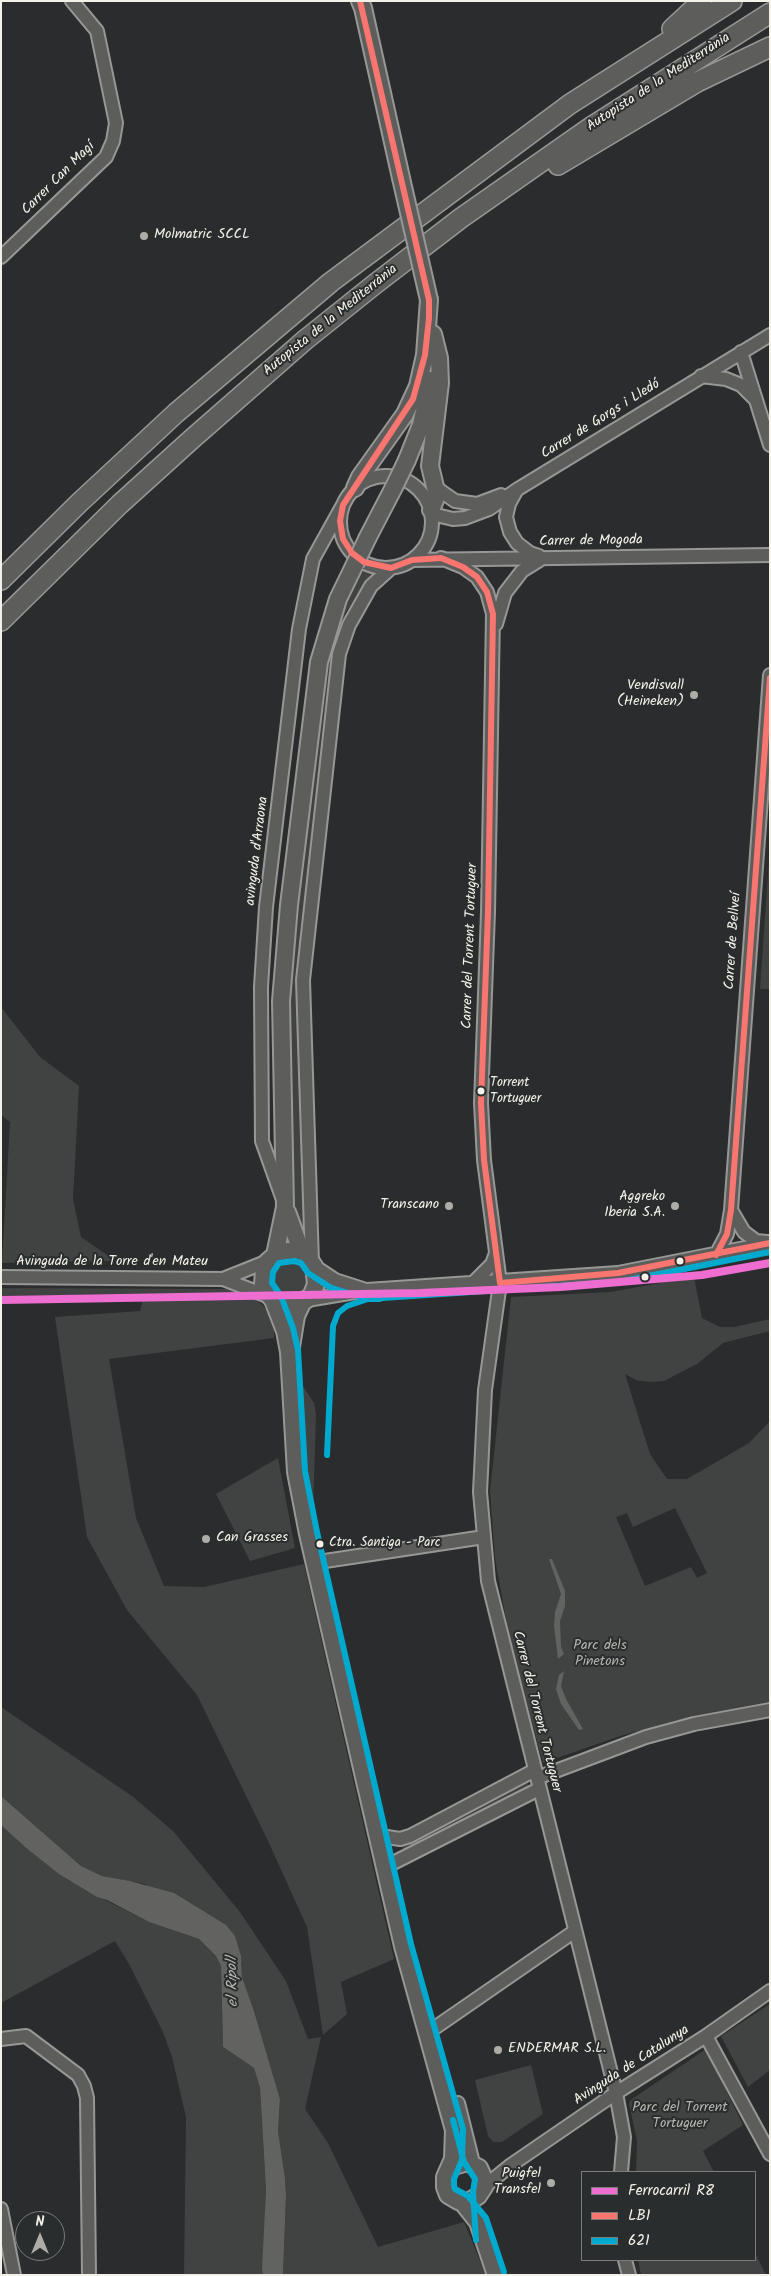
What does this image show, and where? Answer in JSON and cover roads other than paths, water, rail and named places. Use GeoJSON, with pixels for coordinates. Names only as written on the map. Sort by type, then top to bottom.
{"type":"FeatureCollection","features":[{"type":"Feature","properties":{"kind":"highway"},"geometry":{"type":"LineString","coordinates":[[653,50],[677,23],[702,1]]}},
{"type":"Feature","properties":{"kind":"highway"},"geometry":{"type":"LineString","coordinates":[[1,580],[155,432],[331,282],[570,104],[732,1]]}},
{"type":"Feature","properties":{"kind":"highway","name":"Autopista de la Mediterrània"},"geometry":{"type":"LineString","coordinates":[[1,621],[120,504],[256,382],[336,315],[461,218],[633,98],[770,13]]}},
{"type":"Feature","properties":{"kind":"highway"},"geometry":{"type":"LineString","coordinates":[[461,218],[498,204],[627,122],[697,82],[770,47]]}},
{"type":"Feature","properties":{"kind":"main road"},"geometry":{"type":"LineString","coordinates":[[362,4],[429,300],[440,369],[438,410],[430,466],[437,495],[432,512]]}},
{"type":"Feature","properties":{"kind":"main road"},"geometry":{"type":"LineString","coordinates":[[355,488],[360,477],[405,414],[418,386],[426,348],[429,300]]}},
{"type":"Feature","properties":{"kind":"main road"},"geometry":{"type":"LineString","coordinates":[[433,334],[433,365],[428,398],[421,425],[407,460],[338,599],[319,662],[285,941],[281,1019],[285,1207],[272,1258],[262,1278],[266,1292],[271,1298],[285,1331],[289,1352],[296,1472],[306,1524],[403,1946],[454,2130],[484,2177],[485,2241]]}},
{"type":"Feature","properties":{"kind":"main road"},"geometry":{"type":"LineString","coordinates":[[285,1207],[294,1234],[311,1262],[316,1284],[296,1316],[289,1352]]}},
{"type":"Feature","properties":{"kind":"main road"},"geometry":{"type":"LineString","coordinates":[[272,1258],[291,1251],[311,1262]]}},
{"type":"Feature","properties":{"kind":"main road"},"geometry":{"type":"LineString","coordinates":[[271,1298],[291,1306],[305,1301]]}},
{"type":"Feature","properties":{"kind":"main road"},"geometry":{"type":"LineString","coordinates":[[454,2130],[451,2167],[445,2177],[445,2187],[448,2195],[462,2202],[478,2222],[496,2275]]}},
{"type":"Feature","properties":{"kind":"main road"},"geometry":{"type":"LineString","coordinates":[[451,2167],[459,2163],[475,2164]]}},
{"type":"Feature","properties":{"kind":"main road"},"geometry":{"type":"LineString","coordinates":[[462,2202],[472,2200],[483,2189]]}},
{"type":"Feature","properties":{"kind":"street","name":"Carrer Can Magí"},"geometry":{"type":"LineString","coordinates":[[1,257],[106,157],[113,141],[116,122],[97,31],[72,1]]}},
{"type":"Feature","properties":{"kind":"street","name":"Carrer de Gorgs i Lledó"},"geometry":{"type":"LineString","coordinates":[[432,512],[453,519],[465,518],[489,509],[518,489],[770,335]]}},
{"type":"Feature","properties":{"kind":"street"},"geometry":{"type":"LineString","coordinates":[[741,352],[770,445]]}},
{"type":"Feature","properties":{"kind":"street"},"geometry":{"type":"LineString","coordinates":[[701,376],[726,379],[741,385],[757,400]]}},
{"type":"Feature","properties":{"kind":"street"},"geometry":{"type":"LineString","coordinates":[[376,477],[398,477],[420,491],[432,512],[432,531],[423,550],[412,560],[391,568],[380,568],[364,562],[352,553],[343,539],[340,521],[343,505],[355,488],[376,477]]}},
{"type":"Feature","properties":{"kind":"street","name":"Carrer de Gorgs i Lledó"},"geometry":{"type":"LineString","coordinates":[[435,487],[455,500],[477,504],[518,489]]}},
{"type":"Feature","properties":{"kind":"street"},"geometry":{"type":"LineString","coordinates":[[518,489],[509,504],[506,517],[510,532],[517,543],[530,553],[544,557]]}},
{"type":"Feature","properties":{"kind":"street","name":"avinguda d'Arraona"},"geometry":{"type":"LineString","coordinates":[[285,1207],[262,1141],[261,987],[266,907],[299,629],[313,559],[343,505]]}},
{"type":"Feature","properties":{"kind":"street","name":"Carrer de Mogoda"},"geometry":{"type":"LineString","coordinates":[[412,560],[441,558],[770,554]]}},
{"type":"Feature","properties":{"kind":"street","name":"Carrer del Torrent Tortuguer"},"geometry":{"type":"LineString","coordinates":[[493,639],[505,593],[522,571],[544,557]]}},
{"type":"Feature","properties":{"kind":"street","name":"Carrer del Torrent Tortuguer"},"geometry":{"type":"LineString","coordinates":[[441,558],[464,567],[477,577],[488,592],[493,614],[488,912],[481,1103],[484,1160],[500,1283],[485,1390],[480,1492],[488,1581],[616,2093],[624,2137],[621,2171]]}},
{"type":"Feature","properties":{"kind":"street"},"geometry":{"type":"LineString","coordinates":[[367,1290],[335,1280],[311,1262],[303,980],[339,654],[349,625],[371,586],[391,568]]}},
{"type":"Feature","properties":{"kind":"street","name":"Carrer de Bellveí"},"geometry":{"type":"LineString","coordinates":[[716,1255],[726,1234],[731,1210],[765,810],[770,675]]}},
{"type":"Feature","properties":{"kind":"street"},"geometry":{"type":"LineString","coordinates":[[731,1210],[744,1232],[756,1241],[770,1243]]}},
{"type":"Feature","properties":{"kind":"street"},"geometry":{"type":"LineString","coordinates":[[305,1301],[367,1290],[618,1274],[770,1243]]}},
{"type":"Feature","properties":{"kind":"street"},"geometry":{"type":"LineString","coordinates":[[472,1284],[492,1264],[496,1253]]}},
{"type":"Feature","properties":{"kind":"street","name":"Avinguda de la Torre d'en Mateu"},"geometry":{"type":"LineString","coordinates":[[223,1279],[272,1258]]}},
{"type":"Feature","properties":{"kind":"street","name":"Avinguda de la Torre d'en Mateu"},"geometry":{"type":"LineString","coordinates":[[1,1277],[223,1279],[271,1298]]}},
{"type":"Feature","properties":{"kind":"street"},"geometry":{"type":"LineString","coordinates":[[325,1561],[484,1537]]}},
{"type":"Feature","properties":{"kind":"street"},"geometry":{"type":"LineString","coordinates":[[387,1838],[410,1836],[537,1779],[646,1737],[694,1724],[770,1710]]}},
{"type":"Feature","properties":{"kind":"street"},"geometry":{"type":"LineString","coordinates":[[393,1863],[537,1779]]}},
{"type":"Feature","properties":{"kind":"street"},"geometry":{"type":"LineString","coordinates":[[436,2027],[575,1931]]}},
{"type":"Feature","properties":{"kind":"street","name":"Avinguda de Catalunya"},"geometry":{"type":"LineString","coordinates":[[483,2189],[511,2165],[616,2093],[706,2036],[770,1991]]}},
{"type":"Feature","properties":{"kind":"street"},"geometry":{"type":"LineString","coordinates":[[1,2040],[26,2036],[78,2075],[84,2086],[87,2098],[89,2275]]}},
{"type":"Feature","properties":{"kind":"street"},"geometry":{"type":"LineString","coordinates":[[706,2036],[770,2154]]}},
{"type":"Feature","properties":{"kind":"street"},"geometry":{"type":"LineString","coordinates":[[458,2103],[475,2164]]}},
{"type":"Feature","properties":{"kind":"street","name":"Avinguda de Catalunya"},"geometry":{"type":"LineString","coordinates":[[475,2164],[511,2165]]}},
{"type":"Feature","properties":{"kind":"street"},"geometry":{"type":"LineString","coordinates":[[1,2209],[14,2275]]}},
{"type":"Feature","properties":{"kind":"street"},"geometry":{"type":"LineString","coordinates":[[625,2261],[629,2275]]}},
{"type":"Feature","properties":{"kind":"water"},"geometry":{"type":"Polygon","coordinates":[[[549,1559],[552,1559],[565,1591],[565,1606],[560,1621],[561,1647],[564,1654],[558,1659],[554,1626],[555,1612],[561,1594],[549,1559]]]}},
{"type":"Feature","properties":{"kind":"water"},"geometry":{"type":"Polygon","coordinates":[[[564,1671],[561,1686],[583,1729],[579,1730],[561,1704],[556,1689],[559,1675],[564,1671]]]}},
{"type":"Feature","properties":{"kind":"water","name":"el Ripoll"},"geometry":{"type":"Polygon","coordinates":[[[1,1796],[81,1866],[102,1876],[130,1881],[174,1893],[226,1925],[235,1936],[241,1956],[242,1977],[280,2099],[278,2131],[286,2196],[283,2275],[263,2275],[266,2190],[260,2088],[254,2068],[223,2047],[221,1966],[216,1956],[199,1939],[149,1922],[107,1900],[97,1897],[59,1874],[1,1825],[1,1796]]]}},
{"type":"Feature","properties":{"kind":"rail line","name":"R8"},"geometry":{"type":"LineString","coordinates":[[1,1300],[420,1293],[561,1287],[702,1275],[770,1263]]}},
{"type":"Feature","properties":{"kind":"place","name":"Molmatric SCCL"},"geometry":{"type":"Point","coordinates":[144,236]}},
{"type":"Feature","properties":{"kind":"place","name":"Vendisvall (Heineken)"},"geometry":{"type":"Point","coordinates":[694,695]}},
{"type":"Feature","properties":{"kind":"place","name":"Torrent Tortuguer"},"geometry":{"type":"Point","coordinates":[481,1091]}},
{"type":"Feature","properties":{"kind":"place","name":"Transcano"},"geometry":{"type":"Point","coordinates":[449,1206]}},
{"type":"Feature","properties":{"kind":"place","name":"Aggreko Iberia S.A."},"geometry":{"type":"Point","coordinates":[675,1206]}},
{"type":"Feature","properties":{"kind":"place","name":"Can Grasses"},"geometry":{"type":"Point","coordinates":[206,1539]}},
{"type":"Feature","properties":{"kind":"place","name":"Ctra. Santiga - Parc"},"geometry":{"type":"Point","coordinates":[320,1544]}},
{"type":"Feature","properties":{"kind":"place","name":"ENDERMAR S.L."},"geometry":{"type":"Point","coordinates":[498,2050]}},
{"type":"Feature","properties":{"kind":"place","name":"Puigfel Transfel"},"geometry":{"type":"Point","coordinates":[551,2183]}},
{"type":"Feature","properties":{"kind":"park label","name":"Parc dels Pinetons"},"geometry":{"type":"Point","coordinates":[600,1655]}},
{"type":"Feature","properties":{"kind":"park label","name":"Parc del Torrent Tortuguer"},"geometry":{"type":"Point","coordinates":[680,2118]}}]}
